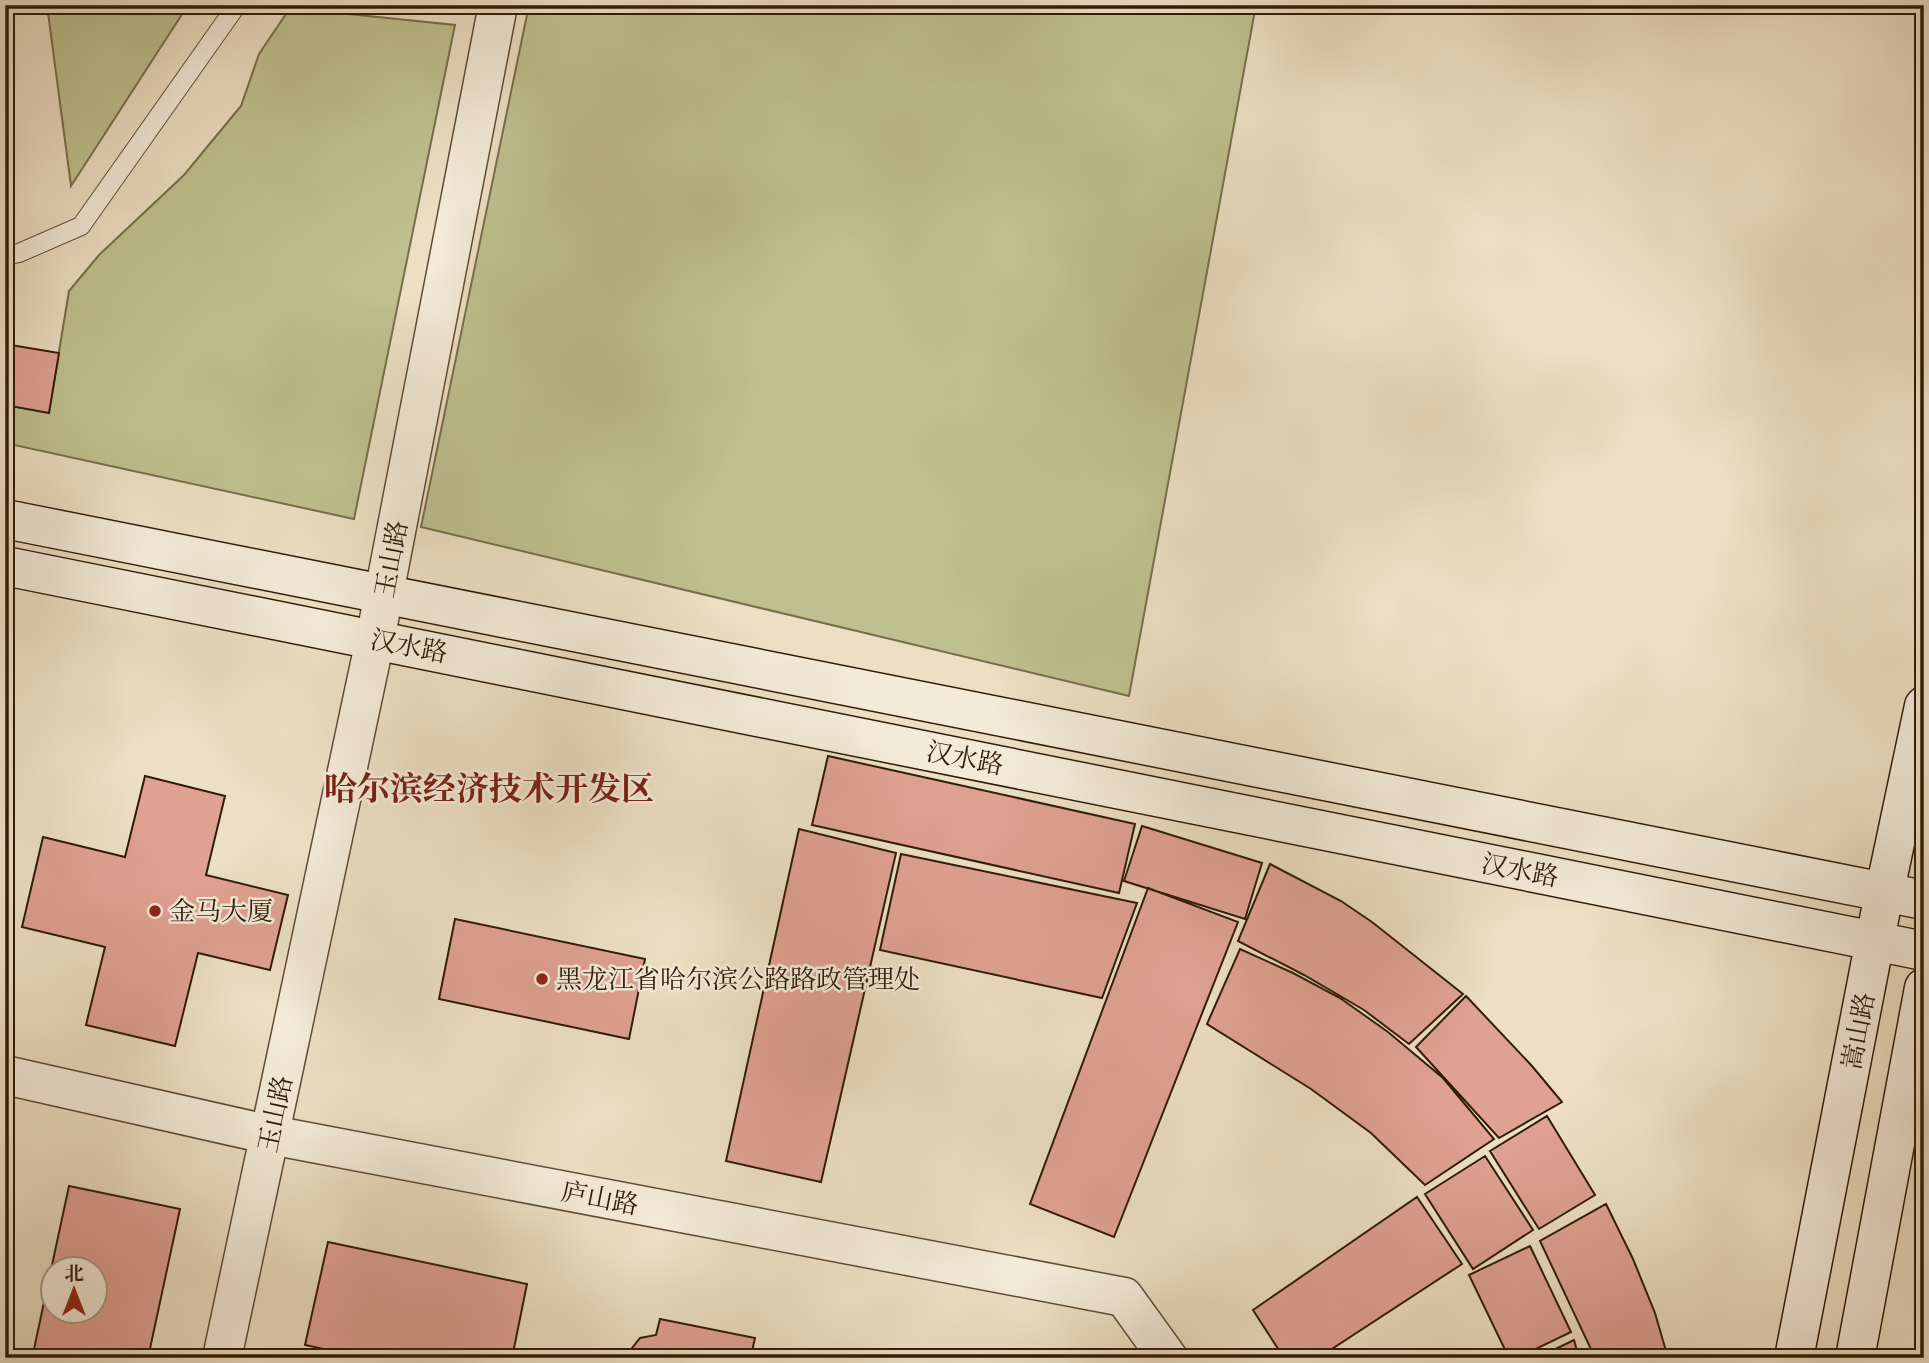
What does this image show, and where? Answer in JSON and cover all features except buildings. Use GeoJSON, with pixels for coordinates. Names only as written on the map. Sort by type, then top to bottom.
{"type":"FeatureCollection","features":[{"type":"Feature","properties":{"kind":"main road","name":"玉山路"},"geometry":{"type":"LineString","coordinates":[[222,1358],[375,640],[498,5]]}},
{"type":"Feature","properties":{"kind":"main road","name":"汉水路"},"geometry":{"type":"LineString","coordinates":[[5,519],[1924,900]]}},
{"type":"Feature","properties":{"kind":"main road","name":"汉水路"},"geometry":{"type":"LineString","coordinates":[[5,566],[1924,951]]}},
{"type":"Feature","properties":{"kind":"main road","name":"嵩山路"},"geometry":{"type":"LineString","coordinates":[[1794,1358],[1875,941],[1924,706]]}},
{"type":"Feature","properties":{"kind":"main road"},"geometry":{"type":"LineString","coordinates":[[1855,1358],[1924,988]]}},
{"type":"Feature","properties":{"kind":"main road","name":"庐山路"},"geometry":{"type":"LineString","coordinates":[[5,1075],[271,1135],[1124,1297],[1168,1358]]}},
{"type":"Feature","properties":{"kind":"lane"},"geometry":{"type":"LineString","coordinates":[[5,256],[19,253],[81,226],[236,5]]}},
{"type":"Feature","properties":{"kind":"green space"},"geometry":{"type":"Polygon","coordinates":[[[47,5],[188,5],[71,186],[47,5]]]}},
{"type":"Feature","properties":{"kind":"green space"},"geometry":{"type":"Polygon","coordinates":[[[529,5],[1256,5],[1129,696],[421,527],[529,5]]]}},
{"type":"Feature","properties":{"kind":"green space"},"geometry":{"type":"Polygon","coordinates":[[[290,8],[455,25],[354,519],[5,443],[5,405],[49,412],[69,291],[99,255],[184,175],[241,106],[259,54],[290,8]]]}},
{"type":"Feature","properties":{"kind":"place","name":"金马大厦"},"geometry":{"type":"Point","coordinates":[155,911]}},
{"type":"Feature","properties":{"kind":"place","name":"黑龙江省哈尔滨公路路政管理处"},"geometry":{"type":"Point","coordinates":[542,979]}},
{"type":"Feature","properties":{"kind":"district","name":"哈尔滨经济技术开发区"},"geometry":{"type":"Point","coordinates":[489,789]}}]}
